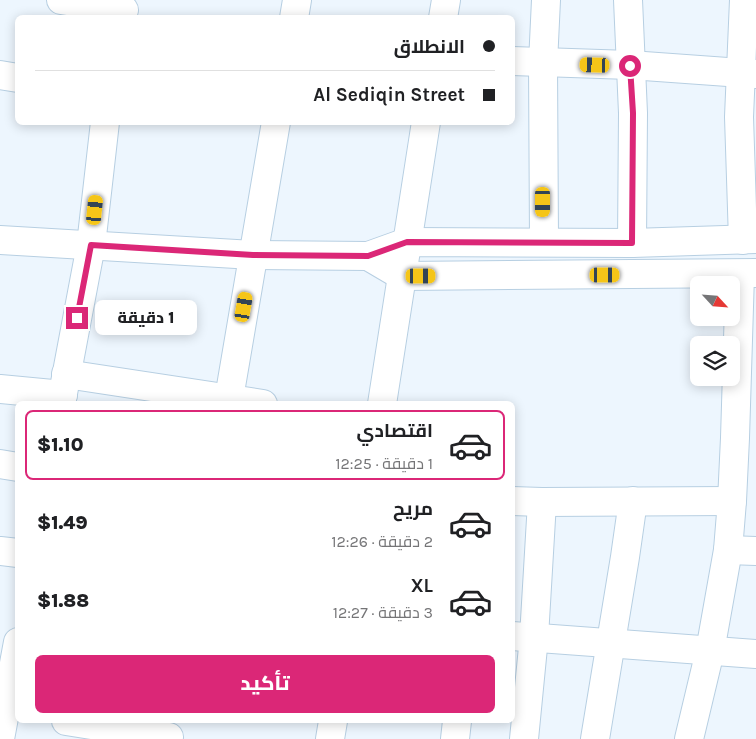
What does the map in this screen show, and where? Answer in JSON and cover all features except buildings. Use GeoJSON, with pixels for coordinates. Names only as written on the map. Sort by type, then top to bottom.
{"type":"FeatureCollection","features":[{"type":"Feature","properties":{"kind":"street"},"geometry":{"type":"LineString","coordinates":[[61,0],[124,9]]}},
{"type":"Feature","properties":{"kind":"street"},"geometry":{"type":"LineString","coordinates":[[294,15],[297,0]]}},
{"type":"Feature","properties":{"kind":"street"},"geometry":{"type":"LineString","coordinates":[[444,15],[446,0]]}},
{"type":"Feature","properties":{"kind":"street"},"geometry":{"type":"LineString","coordinates":[[544,242],[543,63],[546,0]]}},
{"type":"Feature","properties":{"kind":"street"},"geometry":{"type":"LineString","coordinates":[[628,0],[633,113],[632,243]]}},
{"type":"Feature","properties":{"kind":"street"},"geometry":{"type":"LineString","coordinates":[[0,240],[253,255],[368,256],[407,242],[632,243],[749,240],[740,117],[748,74],[744,0]]}},
{"type":"Feature","properties":{"kind":"street"},"geometry":{"type":"LineString","coordinates":[[515,61],[630,66],[748,74]]}},
{"type":"Feature","properties":{"kind":"street"},"geometry":{"type":"LineString","coordinates":[[0,75],[15,78]]}},
{"type":"Feature","properties":{"kind":"street"},"geometry":{"type":"LineString","coordinates":[[63,391],[91,245],[105,125]]}},
{"type":"Feature","properties":{"kind":"street"},"geometry":{"type":"LineString","coordinates":[[229,401],[275,125]]}},
{"type":"Feature","properties":{"kind":"street"},"geometry":{"type":"LineString","coordinates":[[382,401],[426,125]]}},
{"type":"Feature","properties":{"kind":"street"},"geometry":{"type":"LineString","coordinates":[[368,256],[402,276],[748,273],[746,387],[728,550],[710,650],[689,739]]}},
{"type":"Feature","properties":{"kind":"street"},"geometry":{"type":"LineString","coordinates":[[0,389],[63,391],[214,401]]}},
{"type":"Feature","properties":{"kind":"street"},"geometry":{"type":"LineString","coordinates":[[0,464],[15,466]]}},
{"type":"Feature","properties":{"kind":"street"},"geometry":{"type":"LineString","coordinates":[[515,501],[732,501]]}},
{"type":"Feature","properties":{"kind":"street"},"geometry":{"type":"LineString","coordinates":[[595,739],[633,501]]}},
{"type":"Feature","properties":{"kind":"street"},"geometry":{"type":"LineString","coordinates":[[524,739],[523,636],[542,502]]}},
{"type":"Feature","properties":{"kind":"street"},"geometry":{"type":"LineString","coordinates":[[728,550],[756,552]]}},
{"type":"Feature","properties":{"kind":"street"},"geometry":{"type":"LineString","coordinates":[[0,551],[15,553]]}},
{"type":"Feature","properties":{"kind":"street"},"geometry":{"type":"LineString","coordinates":[[523,636],[756,654]]}},
{"type":"Feature","properties":{"kind":"street"},"geometry":{"type":"LineString","coordinates":[[0,739],[11,713],[5,680],[15,651]]}},
{"type":"Feature","properties":{"kind":"street"},"geometry":{"type":"LineString","coordinates":[[85,723],[170,732]]}},
{"type":"Feature","properties":{"kind":"street"},"geometry":{"type":"LineString","coordinates":[[330,739],[333,723]]}},
{"type":"Feature","properties":{"kind":"street"},"geometry":{"type":"LineString","coordinates":[[455,739],[457,723]]}},
{"type":"Feature","properties":{"kind":"route"},"geometry":{"type":"LineString","coordinates":[[77,318],[91,245],[253,255],[368,256],[407,242],[632,243],[633,113],[630,66]]}}]}
